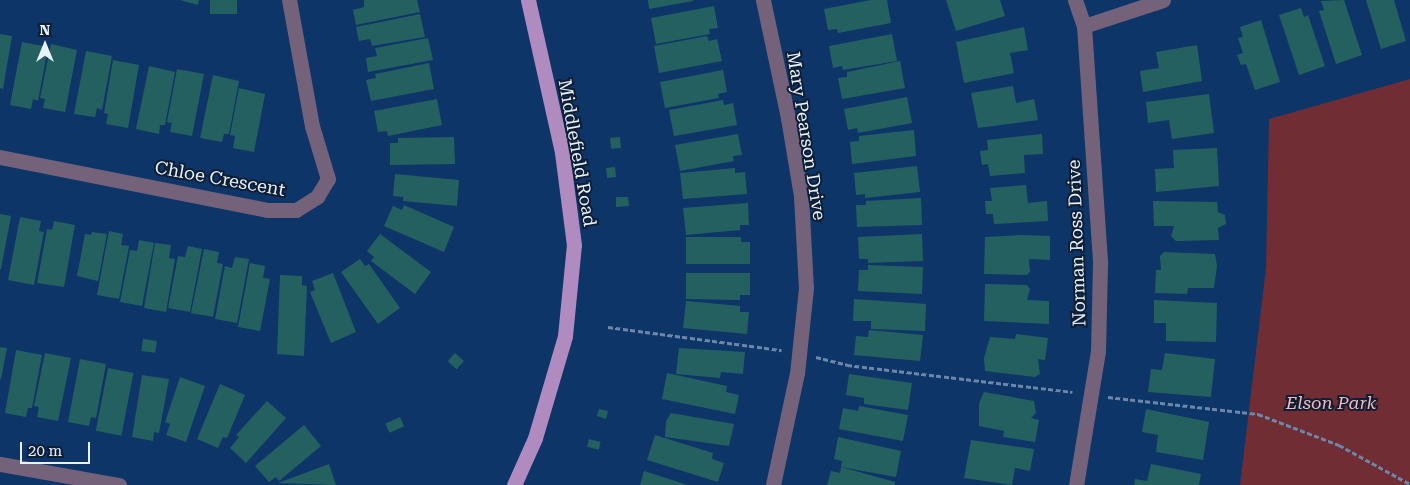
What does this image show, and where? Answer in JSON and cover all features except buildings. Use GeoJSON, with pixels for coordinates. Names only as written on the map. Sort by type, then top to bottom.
{"type":"FeatureCollection","features":[{"type":"Feature","properties":{"kind":"main road","name":"Middlefield Road"},"geometry":{"type":"LineString","coordinates":[[514,485],[535,438],[565,336],[574,244],[562,152],[528,0]]}},
{"type":"Feature","properties":{"kind":"street","name":"Chloe Crescent"},"geometry":{"type":"LineString","coordinates":[[0,157],[268,210],[296,210],[317,197],[328,179],[312,126],[289,0]]}},
{"type":"Feature","properties":{"kind":"street","name":"Mary Pearson Drive"},"geometry":{"type":"LineString","coordinates":[[763,0],[788,118],[801,196],[806,288],[799,353],[781,457],[773,485]]}},
{"type":"Feature","properties":{"kind":"street","name":"Norman Ross Drive"},"geometry":{"type":"LineString","coordinates":[[1075,0],[1084,26],[1100,262],[1098,351],[1076,485]]}},
{"type":"Feature","properties":{"kind":"street"},"geometry":{"type":"LineString","coordinates":[[1084,26],[1163,0]]}},
{"type":"Feature","properties":{"kind":"street"},"geometry":{"type":"LineString","coordinates":[[0,464],[119,485]]}},
{"type":"Feature","properties":{"kind":"path"},"geometry":{"type":"LineString","coordinates":[[608,327],[799,353],[847,365],[1258,414],[1339,445],[1410,484]]}},
{"type":"Feature","properties":{"kind":"path"},"geometry":{"type":"LineString","coordinates":[[1396,478],[1397,485]]}},
{"type":"Feature","properties":{"kind":"green space","name":"Elson Park"},"geometry":{"type":"Polygon","coordinates":[[[1410,79],[1410,485],[1240,485],[1266,268],[1269,119],[1410,79]]]}}]}
